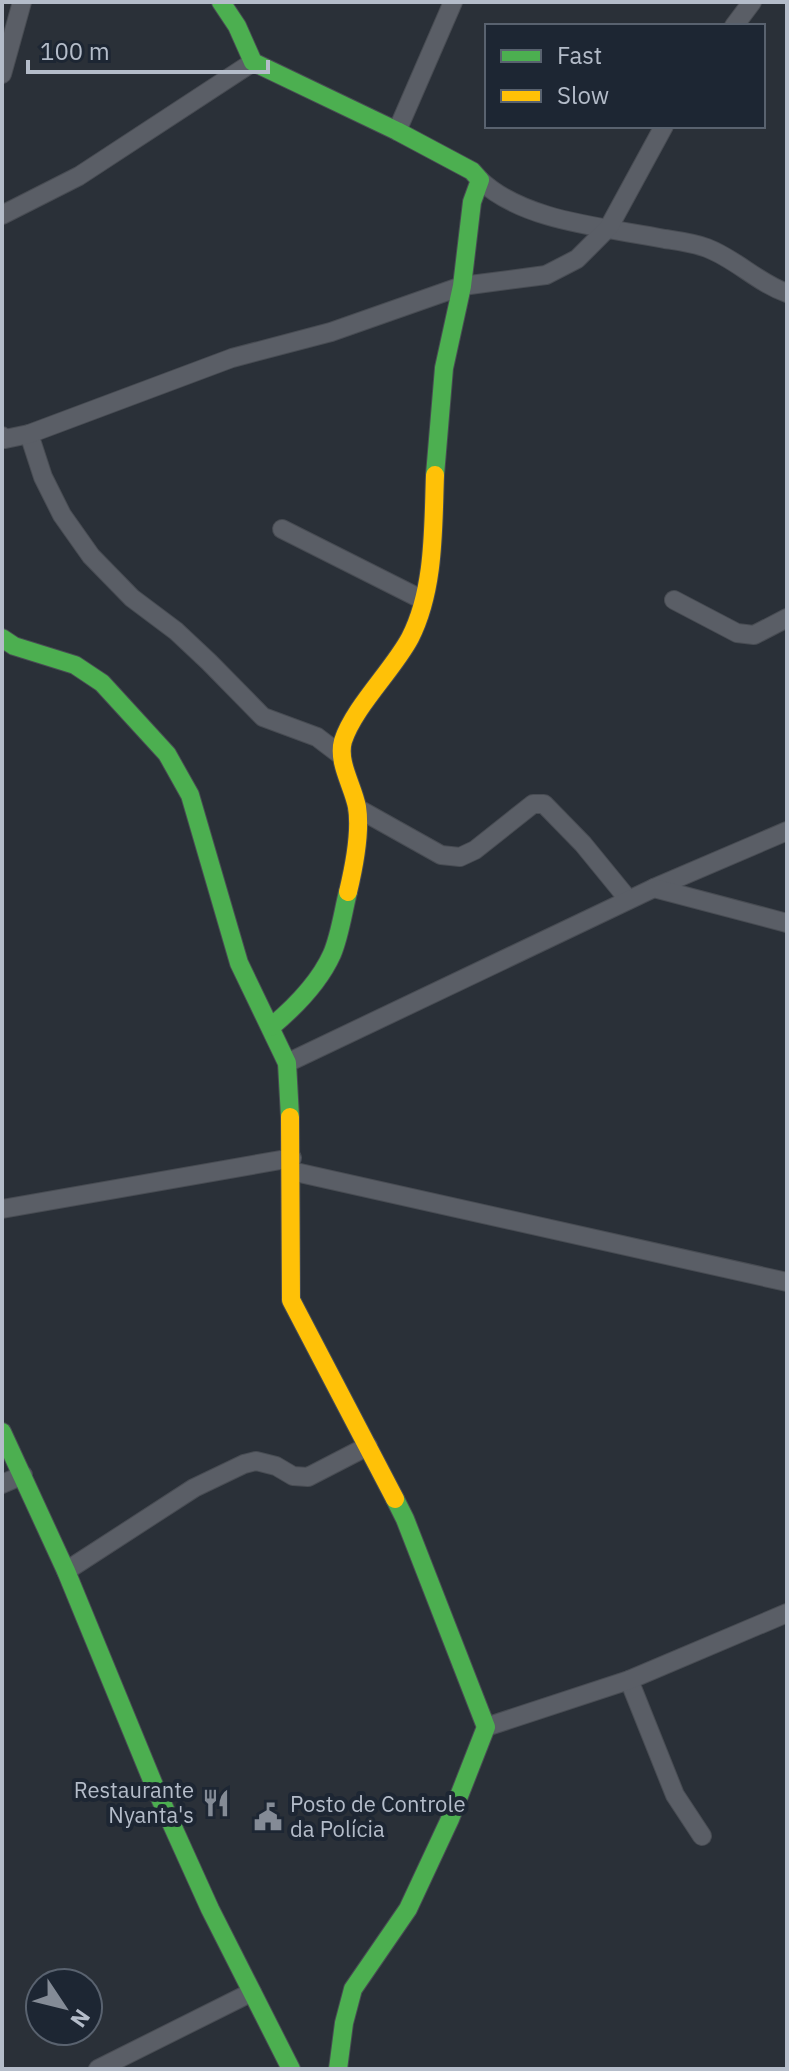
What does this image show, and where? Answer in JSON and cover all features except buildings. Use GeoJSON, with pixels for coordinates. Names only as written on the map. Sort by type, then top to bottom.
{"type":"FeatureCollection","features":[{"type":"Feature","properties":{"kind":"street"},"geometry":{"type":"LineString","coordinates":[[2,74],[6,43],[22,2]]}},
{"type":"Feature","properties":{"kind":"street"},"geometry":{"type":"LineString","coordinates":[[221,2],[237,26],[253,62],[472,171],[491,191],[508,201],[540,215],[704,247],[733,260],[787,293]]}},
{"type":"Feature","properties":{"kind":"street"},"geometry":{"type":"LineString","coordinates":[[397,131],[453,2]]}},
{"type":"Feature","properties":{"kind":"street"},"geometry":{"type":"LineString","coordinates":[[736,24],[752,2]]}},
{"type":"Feature","properties":{"kind":"street"},"geometry":{"type":"LineString","coordinates":[[2,215],[79,176],[253,62]]}},
{"type":"Feature","properties":{"kind":"street"},"geometry":{"type":"LineString","coordinates":[[2,436],[5,439],[29,434],[232,358],[331,332],[462,286],[546,275],[577,259],[609,227],[663,128]]}},
{"type":"Feature","properties":{"kind":"street"},"geometry":{"type":"LineString","coordinates":[[271,1027],[292,1009],[322,972],[333,951],[350,882],[357,808],[342,756],[343,742],[410,637],[423,600],[433,538],[436,454],[444,368],[462,286],[472,202],[480,180]]}},
{"type":"Feature","properties":{"kind":"street"},"geometry":{"type":"LineString","coordinates":[[29,434],[43,477],[62,515],[91,556],[132,598],[176,631],[263,717],[317,737],[342,756]]}},
{"type":"Feature","properties":{"kind":"street"},"geometry":{"type":"LineString","coordinates":[[282,529],[423,600]]}},
{"type":"Feature","properties":{"kind":"street"},"geometry":{"type":"LineString","coordinates":[[674,600],[737,633],[754,635],[787,618]]}},
{"type":"Feature","properties":{"kind":"street"},"geometry":{"type":"LineString","coordinates":[[2,638],[14,646],[75,665],[91,675],[121,701],[167,754],[190,795],[239,963],[287,1063],[292,1165],[291,1300],[405,1519],[486,1727],[454,1813],[407,1912],[392,1938],[358,1980],[346,2008],[338,2069]]}},
{"type":"Feature","properties":{"kind":"street"},"geometry":{"type":"LineString","coordinates":[[357,808],[441,855],[460,857],[475,850],[533,804],[544,804],[583,844],[628,899]]}},
{"type":"Feature","properties":{"kind":"street"},"geometry":{"type":"LineString","coordinates":[[287,1063],[628,899],[787,831]]}},
{"type":"Feature","properties":{"kind":"street"},"geometry":{"type":"LineString","coordinates":[[654,888],[787,923]]}},
{"type":"Feature","properties":{"kind":"street"},"geometry":{"type":"LineString","coordinates":[[2,1209],[292,1165],[787,1282]]}},
{"type":"Feature","properties":{"kind":"street"},"geometry":{"type":"LineString","coordinates":[[2,1432],[66,1571],[154,1785],[210,1909],[291,2069]]}},
{"type":"Feature","properties":{"kind":"street"},"geometry":{"type":"LineString","coordinates":[[66,1571],[194,1488],[244,1464],[256,1461],[276,1466],[293,1476],[308,1477],[368,1446]]}},
{"type":"Feature","properties":{"kind":"street"},"geometry":{"type":"LineString","coordinates":[[2,1484],[23,1475]]}},
{"type":"Feature","properties":{"kind":"street"},"geometry":{"type":"LineString","coordinates":[[486,1727],[629,1680],[787,1613]]}},
{"type":"Feature","properties":{"kind":"street"},"geometry":{"type":"LineString","coordinates":[[629,1680],[675,1795],[702,1836]]}},
{"type":"Feature","properties":{"kind":"street"},"geometry":{"type":"LineString","coordinates":[[98,2069],[252,1992]]}},
{"type":"Feature","properties":{"kind":"traffic: fast"},"geometry":{"type":"LineString","coordinates":[[221,2],[237,26],[253,62],[397,131],[472,171],[480,180],[472,202],[462,286],[444,368],[435,475]]}},
{"type":"Feature","properties":{"kind":"traffic: fast"},"geometry":{"type":"LineString","coordinates":[[2,638],[14,646],[75,665],[102,683],[167,754],[190,795],[239,963],[287,1063],[290,1117]]}},
{"type":"Feature","properties":{"kind":"traffic: fast"},"geometry":{"type":"LineString","coordinates":[[271,1027],[306,994],[327,965],[337,939],[348,892]]}},
{"type":"Feature","properties":{"kind":"traffic: fast"},"geometry":{"type":"LineString","coordinates":[[2,1432],[66,1571],[154,1785],[210,1909],[291,2069]]}},
{"type":"Feature","properties":{"kind":"traffic: fast"},"geometry":{"type":"LineString","coordinates":[[338,2069],[344,2023],[353,1989],[408,1909],[450,1819],[486,1727],[395,1499]]}},
{"type":"Feature","properties":{"kind":"traffic: slow"},"geometry":{"type":"LineString","coordinates":[[348,892],[358,817],[342,757],[343,741],[356,715],[403,650],[418,619],[431,558],[435,475]]}},
{"type":"Feature","properties":{"kind":"traffic: slow"},"geometry":{"type":"LineString","coordinates":[[290,1117],[291,1300],[395,1499]]}},
{"type":"Feature","properties":{"kind":"place","name":"Restaurante Nyanta's"},"geometry":{"type":"Point","coordinates":[216,1803]}},
{"type":"Feature","properties":{"kind":"place","name":"Posto de Controle da Polícia"},"geometry":{"type":"Point","coordinates":[268,1817]}}]}
